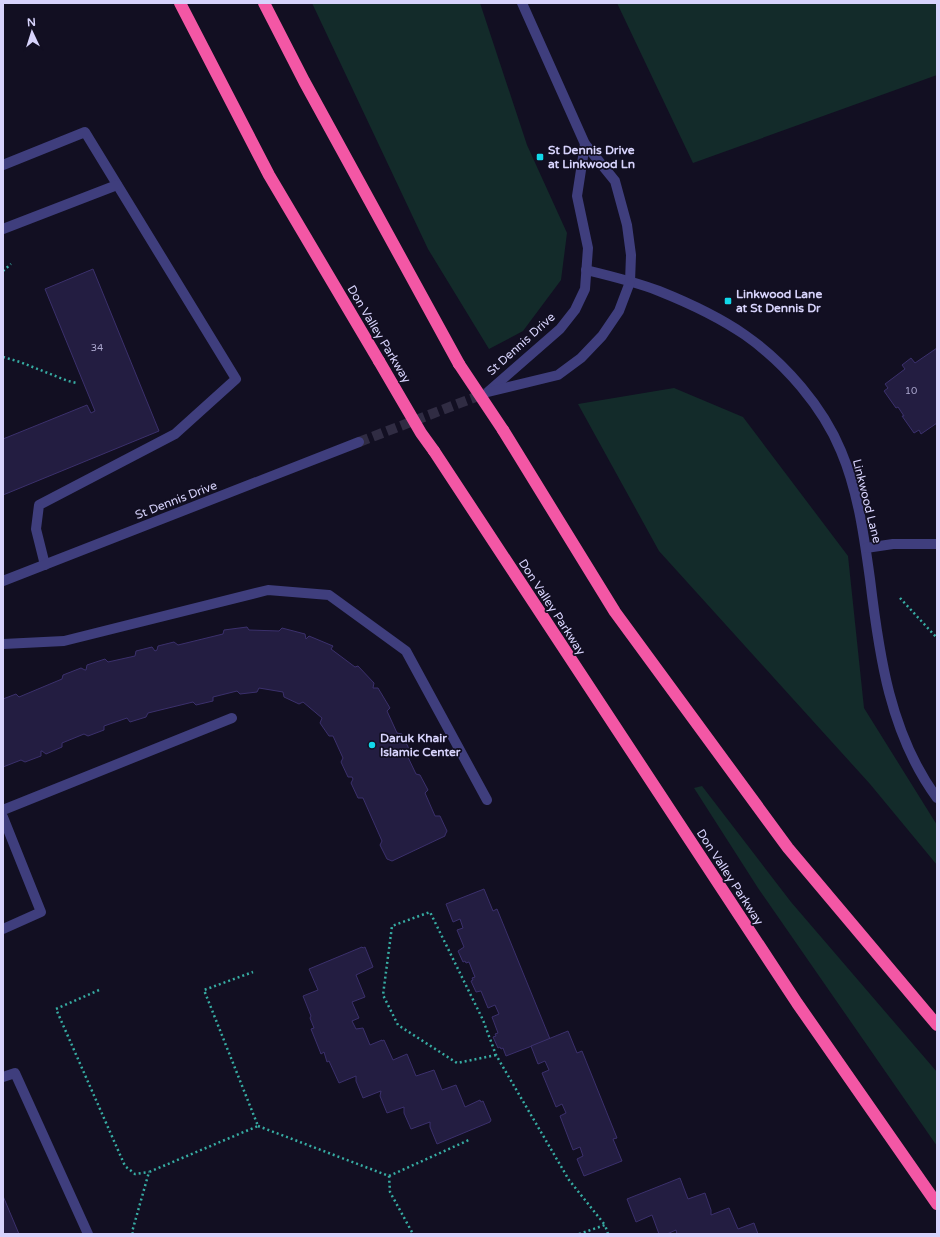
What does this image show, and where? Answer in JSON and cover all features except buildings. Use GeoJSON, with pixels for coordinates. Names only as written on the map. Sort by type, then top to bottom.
{"type":"FeatureCollection","features":[{"type":"Feature","properties":{"kind":"highway","name":"Don Valley Parkway"},"geometry":{"type":"LineString","coordinates":[[180,3],[269,175],[421,433],[792,997],[937,1204]]}},
{"type":"Feature","properties":{"kind":"highway"},"geometry":{"type":"LineString","coordinates":[[264,3],[304,81],[458,364],[503,430],[615,612],[788,848],[937,1025]]}},
{"type":"Feature","properties":{"kind":"street","name":"St Dennis Drive"},"geometry":{"type":"LineString","coordinates":[[522,3],[585,144],[616,181],[627,225],[630,255],[630,282],[619,311],[602,336],[575,362],[558,375],[488,392],[560,329],[574,310],[585,289],[588,248],[577,196],[585,144]]}},
{"type":"Feature","properties":{"kind":"street"},"geometry":{"type":"LineString","coordinates":[[3,165],[86,132],[236,379],[176,434],[39,505],[36,529],[45,565]]}},
{"type":"Feature","properties":{"kind":"street"},"geometry":{"type":"LineString","coordinates":[[3,230],[117,185]]}},
{"type":"Feature","properties":{"kind":"street","name":"Linkwood Lane"},"geometry":{"type":"LineString","coordinates":[[586,270],[653,289],[709,314],[745,335],[775,360],[801,387],[822,416],[841,450],[852,481],[866,548],[876,634],[891,701],[910,752],[937,798]]}},
{"type":"Feature","properties":{"kind":"street","name":"St Dennis Drive"},"geometry":{"type":"LineString","coordinates":[[3,581],[359,442]]}},
{"type":"Feature","properties":{"kind":"street"},"geometry":{"type":"LineString","coordinates":[[866,548],[893,544],[937,544]]}},
{"type":"Feature","properties":{"kind":"street"},"geometry":{"type":"LineString","coordinates":[[3,644],[64,641],[268,590],[329,596],[406,652],[487,800]]}},
{"type":"Feature","properties":{"kind":"street"},"geometry":{"type":"LineString","coordinates":[[3,810],[232,718]]}},
{"type":"Feature","properties":{"kind":"street"},"geometry":{"type":"LineString","coordinates":[[3,817],[41,912],[3,929]]}},
{"type":"Feature","properties":{"kind":"street"},"geometry":{"type":"LineString","coordinates":[[3,1078],[15,1073],[88,1234]]}},
{"type":"Feature","properties":{"kind":"path"},"geometry":{"type":"LineString","coordinates":[[3,271],[11,264]]}},
{"type":"Feature","properties":{"kind":"path"},"geometry":{"type":"LineString","coordinates":[[3,357],[20,362],[68,382],[78,383]]}},
{"type":"Feature","properties":{"kind":"path"},"geometry":{"type":"LineString","coordinates":[[900,598],[937,638]]}},
{"type":"Feature","properties":{"kind":"path"},"geometry":{"type":"LineString","coordinates":[[496,1056],[458,1063],[398,1025],[383,995],[392,926],[430,912],[483,1020],[496,1056],[569,1180],[605,1225],[608,1234]]}},
{"type":"Feature","properties":{"kind":"path"},"geometry":{"type":"LineString","coordinates":[[253,972],[204,990],[258,1126]]}},
{"type":"Feature","properties":{"kind":"path"},"geometry":{"type":"LineString","coordinates":[[99,990],[56,1009],[125,1166],[136,1174],[149,1172],[258,1126],[389,1176],[471,1139]]}},
{"type":"Feature","properties":{"kind":"path"},"geometry":{"type":"LineString","coordinates":[[133,1234],[132,1232],[149,1172]]}},
{"type":"Feature","properties":{"kind":"path"},"geometry":{"type":"LineString","coordinates":[[389,1176],[390,1192],[413,1234]]}},
{"type":"Feature","properties":{"kind":"path"},"geometry":{"type":"LineString","coordinates":[[579,1234],[605,1225]]}},
{"type":"Feature","properties":{"kind":"green space"},"geometry":{"type":"Polygon","coordinates":[[[312,3],[480,3],[527,145],[567,233],[561,280],[523,331],[489,349],[428,249],[312,3]]]}},
{"type":"Feature","properties":{"kind":"green space"},"geometry":{"type":"Polygon","coordinates":[[[617,3],[937,3],[937,75],[693,163],[617,3]]]}},
{"type":"Feature","properties":{"kind":"green space"},"geometry":{"type":"Polygon","coordinates":[[[674,388],[743,417],[848,556],[864,708],[937,825],[937,865],[870,784],[659,551],[578,404],[674,388]]]}},
{"type":"Feature","properties":{"kind":"green space"},"geometry":{"type":"Polygon","coordinates":[[[702,786],[791,902],[937,1072],[937,1146],[758,888],[694,788],[702,786]]]}},
{"type":"Feature","properties":{"kind":"tunnel"},"geometry":{"type":"LineString","coordinates":[[359,442],[486,393]]}},
{"type":"Feature","properties":{"kind":"place","name":"St Dennis Drive at Linkwood Ln"},"geometry":{"type":"Point","coordinates":[540,157]}},
{"type":"Feature","properties":{"kind":"place","name":"Linkwood Lane at St Dennis Dr"},"geometry":{"type":"Point","coordinates":[728,301]}},
{"type":"Feature","properties":{"kind":"place","name":"Daruk Khair Islamic Center"},"geometry":{"type":"Point","coordinates":[372,745]}}]}
